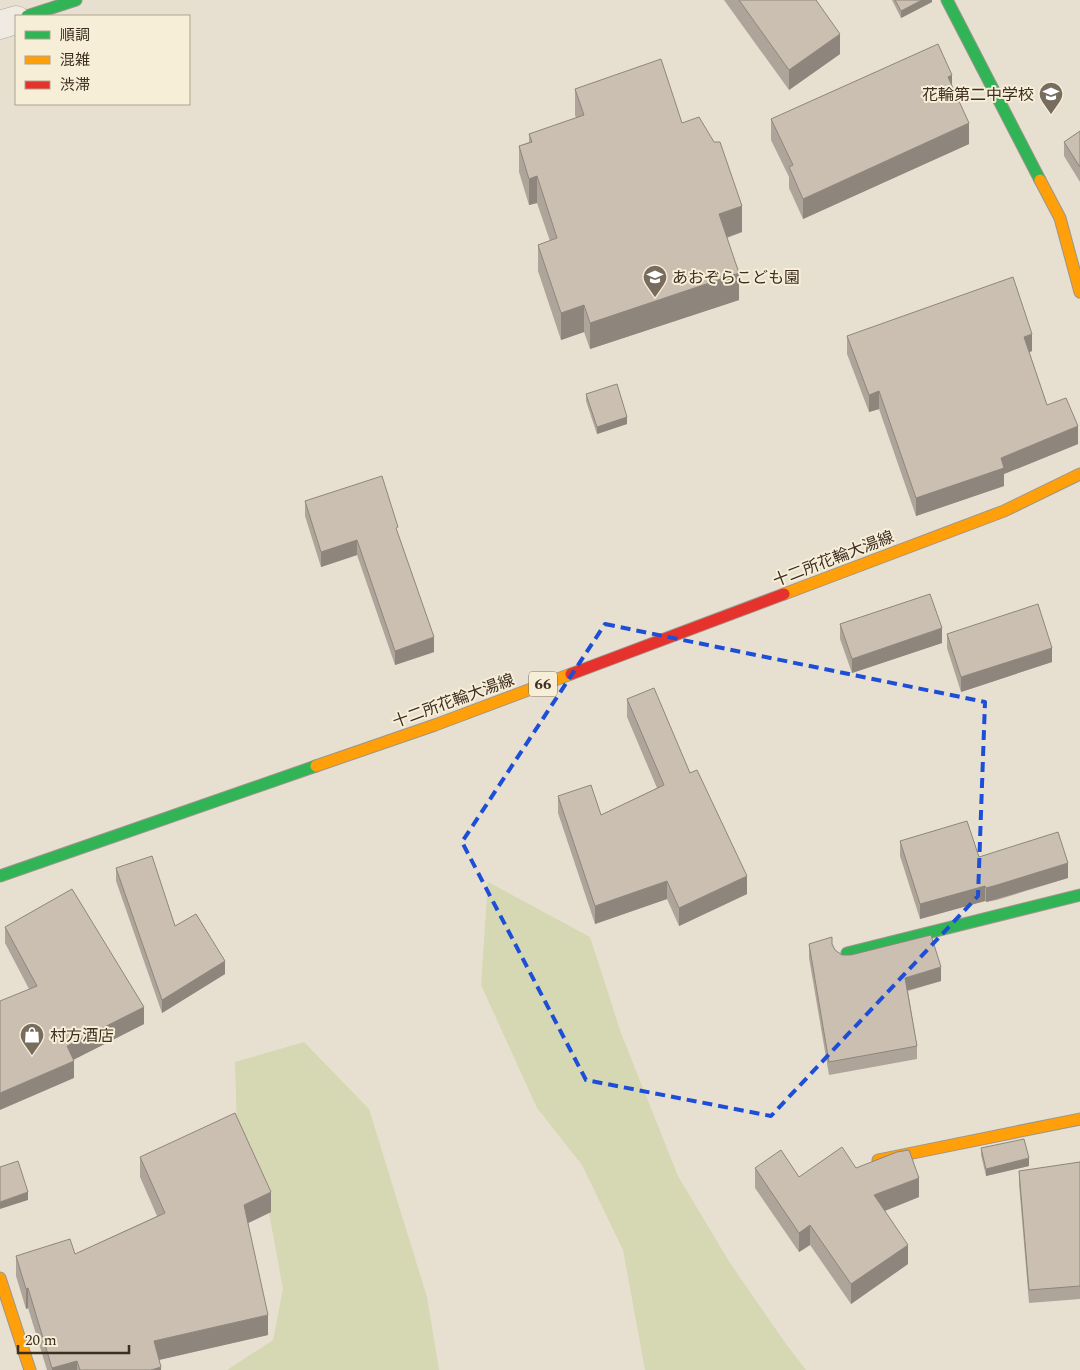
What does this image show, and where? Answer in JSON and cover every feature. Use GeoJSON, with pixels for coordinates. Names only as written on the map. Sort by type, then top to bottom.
{"type":"FeatureCollection","features":[{"type":"Feature","properties":{"kind":"main road"},"geometry":{"type":"LineString","coordinates":[[30,15],[76,0]]}},
{"type":"Feature","properties":{"kind":"main road"},"geometry":{"type":"LineString","coordinates":[[947,0],[1060,218],[1080,292]]}},
{"type":"Feature","properties":{"kind":"main road","name":"十二所花輪大湯線"},"geometry":{"type":"LineString","coordinates":[[0,876],[444,722],[1004,511],[1080,474]]}},
{"type":"Feature","properties":{"kind":"main road"},"geometry":{"type":"LineString","coordinates":[[847,953],[1080,896]]}},
{"type":"Feature","properties":{"kind":"main road"},"geometry":{"type":"LineString","coordinates":[[878,1160],[1080,1118]]}},
{"type":"Feature","properties":{"kind":"main road"},"geometry":{"type":"LineString","coordinates":[[0,1278],[30,1370]]}},
{"type":"Feature","properties":{"kind":"street"},"geometry":{"type":"LineString","coordinates":[[0,25],[15,20]]}},
{"type":"Feature","properties":{"kind":"highlighted area"},"geometry":{"type":"Polygon","coordinates":[[[605,624],[985,702],[978,896],[771,1116],[586,1080],[462,842],[605,624]]]}},
{"type":"Feature","properties":{"kind":"green space"},"geometry":{"type":"Polygon","coordinates":[[[488,882],[590,937],[621,1033],[678,1176],[730,1263],[806,1370],[645,1370],[623,1250],[582,1165],[537,1108],[481,985],[488,882]]]}},
{"type":"Feature","properties":{"kind":"green space"},"geometry":{"type":"Polygon","coordinates":[[[304,1042],[369,1109],[427,1297],[439,1370],[227,1370],[273,1340],[283,1289],[270,1218],[237,1130],[235,1062],[304,1042]]]}},
{"type":"Feature","properties":{"kind":"building"},"geometry":{"type":"Polygon","coordinates":[[[739,0],[816,0],[840,34],[789,70],[739,0]]]}},
{"type":"Feature","properties":{"kind":"building"},"geometry":{"type":"Polygon","coordinates":[[[895,0],[922,0],[901,11],[895,0]]]}},
{"type":"Feature","properties":{"kind":"building"},"geometry":{"type":"Polygon","coordinates":[[[938,44],[952,75],[948,77],[969,123],[803,199],[789,167],[793,165],[771,119],[938,44]]]}},
{"type":"Feature","properties":{"kind":"building"},"geometry":{"type":"Polygon","coordinates":[[[661,59],[682,123],[699,117],[714,142],[720,142],[742,206],[719,214],[739,273],[590,323],[584,305],[561,313],[538,245],[557,238],[537,176],[529,179],[519,146],[532,142],[529,134],[584,115],[575,89],[661,59]]]}},
{"type":"Feature","properties":{"kind":"building"},"geometry":{"type":"Polygon","coordinates":[[[1080,131],[1080,167],[1064,142],[1080,131]]]}},
{"type":"Feature","properties":{"kind":"building"},"geometry":{"type":"Polygon","coordinates":[[[1013,277],[1032,334],[1024,337],[1047,405],[1066,398],[1078,426],[1001,458],[1004,468],[916,498],[879,391],[869,395],[847,336],[1013,277]]]}},
{"type":"Feature","properties":{"kind":"building"},"geometry":{"type":"Polygon","coordinates":[[[617,384],[627,417],[597,427],[586,394],[617,384]]]}},
{"type":"Feature","properties":{"kind":"building"},"geometry":{"type":"Polygon","coordinates":[[[382,476],[398,527],[396,528],[434,637],[395,651],[357,540],[321,552],[305,501],[382,476]]]}},
{"type":"Feature","properties":{"kind":"building"},"geometry":{"type":"Polygon","coordinates":[[[930,594],[942,628],[852,659],[840,624],[930,594]]]}},
{"type":"Feature","properties":{"kind":"building"},"geometry":{"type":"Polygon","coordinates":[[[1038,604],[1052,648],[961,677],[947,634],[1038,604]]]}},
{"type":"Feature","properties":{"kind":"building"},"geometry":{"type":"Polygon","coordinates":[[[654,688],[690,773],[697,770],[747,876],[679,908],[667,881],[595,906],[558,796],[591,785],[601,815],[664,785],[627,699],[654,688]]]}},
{"type":"Feature","properties":{"kind":"building"},"geometry":{"type":"Polygon","coordinates":[[[967,821],[979,857],[1058,832],[1068,863],[997,885],[986,888],[985,886],[920,904],[900,841],[967,821]]]}},
{"type":"Feature","properties":{"kind":"building"},"geometry":{"type":"Polygon","coordinates":[[[152,856],[175,926],[196,914],[225,961],[162,1000],[116,868],[152,856]]]}},
{"type":"Feature","properties":{"kind":"building"},"geometry":{"type":"Polygon","coordinates":[[[72,889],[144,1007],[67,1046],[74,1061],[0,1093],[0,1001],[37,986],[5,927],[72,889]]]}},
{"type":"Feature","properties":{"kind":"building"},"geometry":{"type":"Polygon","coordinates":[[[931,935],[941,967],[905,978],[917,1046],[829,1062],[809,944],[832,937],[832,944],[835,950],[842,955],[851,955],[931,935]]]}},
{"type":"Feature","properties":{"kind":"building"},"geometry":{"type":"Polygon","coordinates":[[[235,1113],[271,1192],[244,1205],[268,1315],[154,1341],[161,1367],[151,1370],[80,1370],[77,1361],[52,1368],[28,1288],[26,1289],[16,1256],[70,1239],[75,1254],[165,1213],[140,1157],[235,1113]]]}},
{"type":"Feature","properties":{"kind":"building"},"geometry":{"type":"Polygon","coordinates":[[[1024,1139],[1029,1158],[986,1169],[981,1148],[1024,1139]]]}},
{"type":"Feature","properties":{"kind":"building"},"geometry":{"type":"Polygon","coordinates":[[[842,1147],[856,1168],[897,1152],[909,1150],[919,1178],[874,1195],[908,1245],[851,1284],[810,1225],[799,1233],[755,1168],[781,1150],[799,1177],[842,1147]]]}},
{"type":"Feature","properties":{"kind":"building"},"geometry":{"type":"Polygon","coordinates":[[[18,1161],[28,1192],[0,1202],[0,1167],[18,1161]]]}},
{"type":"Feature","properties":{"kind":"building"},"geometry":{"type":"Polygon","coordinates":[[[1080,1162],[1080,1286],[1029,1290],[1019,1171],[1080,1162]]]}},
{"type":"Feature","properties":{"kind":"traffic: fast"},"geometry":{"type":"LineString","coordinates":[[30,15],[76,0]]}},
{"type":"Feature","properties":{"kind":"traffic: fast"},"geometry":{"type":"LineString","coordinates":[[947,0],[1040,180]]}},
{"type":"Feature","properties":{"kind":"traffic: fast"},"geometry":{"type":"LineString","coordinates":[[0,876],[316,766]]}},
{"type":"Feature","properties":{"kind":"traffic: fast"},"geometry":{"type":"LineString","coordinates":[[847,953],[1080,895]]}},
{"type":"Feature","properties":{"kind":"traffic: slow"},"geometry":{"type":"LineString","coordinates":[[1040,180],[1060,218],[1080,292]]}},
{"type":"Feature","properties":{"kind":"traffic: slow"},"geometry":{"type":"LineString","coordinates":[[784,594],[1004,511],[1080,474]]}},
{"type":"Feature","properties":{"kind":"traffic: slow"},"geometry":{"type":"LineString","coordinates":[[316,766],[435,725],[571,674]]}},
{"type":"Feature","properties":{"kind":"traffic: slow"},"geometry":{"type":"LineString","coordinates":[[878,1160],[1080,1119]]}},
{"type":"Feature","properties":{"kind":"traffic: slow"},"geometry":{"type":"LineString","coordinates":[[0,1278],[30,1370]]}},
{"type":"Feature","properties":{"kind":"traffic: jam"},"geometry":{"type":"LineString","coordinates":[[571,674],[784,594]]}},
{"type":"Feature","properties":{"kind":"place","name":"花輪第二中学校"},"geometry":{"type":"Point","coordinates":[1051,115]}},
{"type":"Feature","properties":{"kind":"place","name":"あおぞらこども園"},"geometry":{"type":"Point","coordinates":[655,298]}},
{"type":"Feature","properties":{"kind":"place","name":"村方酒店"},"geometry":{"type":"Point","coordinates":[32,1056]}}]}
